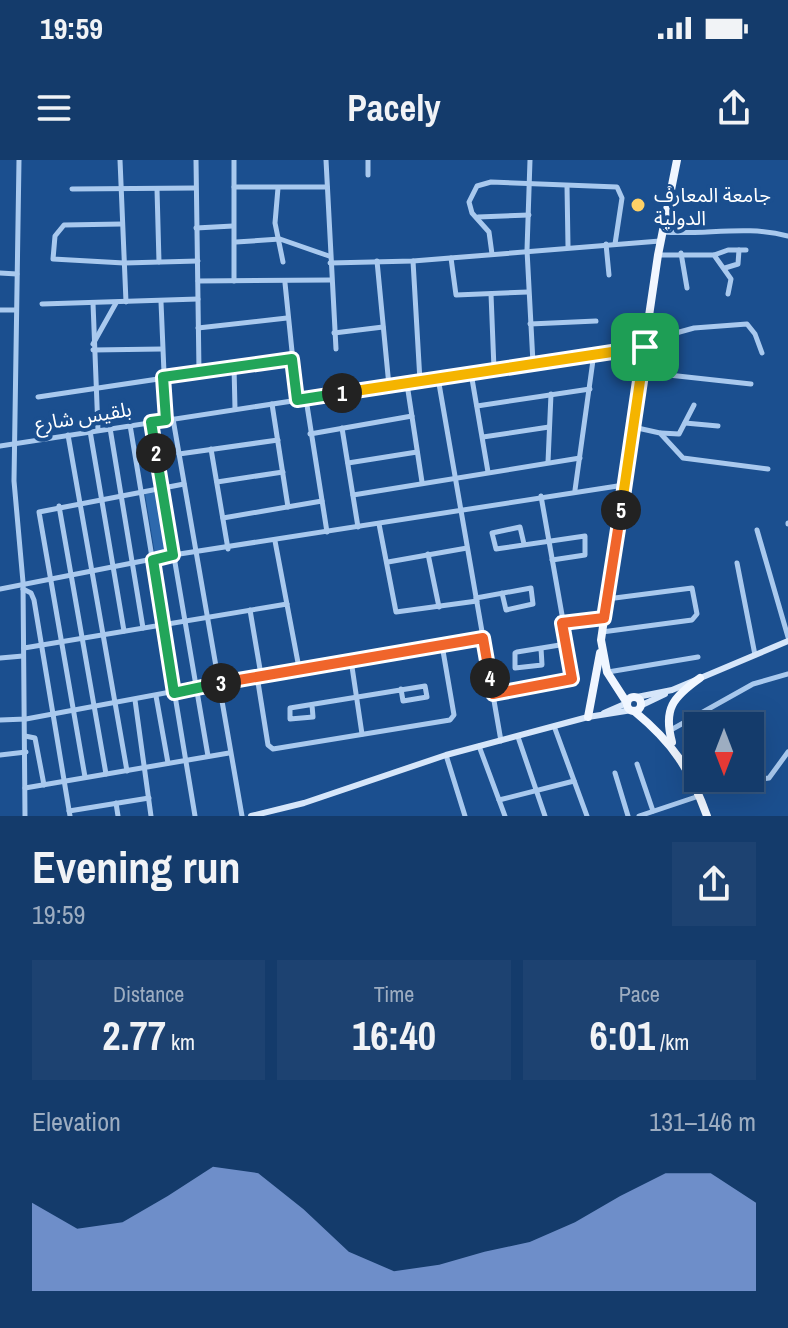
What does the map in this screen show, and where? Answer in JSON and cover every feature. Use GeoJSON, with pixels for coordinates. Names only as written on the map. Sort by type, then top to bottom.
{"type":"FeatureCollection","features":[{"type":"Feature","properties":{"kind":"main road"},"geometry":{"type":"LineString","coordinates":[[588,717],[601,648],[658,255],[677,160]]}},
{"type":"Feature","properties":{"kind":"main road"},"geometry":{"type":"LineString","coordinates":[[601,648],[609,676],[666,733],[684,766]]}},
{"type":"Feature","properties":{"kind":"main road"},"geometry":{"type":"LineString","coordinates":[[666,733],[671,702],[700,678]]}},
{"type":"Feature","properties":{"kind":"main road"},"geometry":{"type":"LineString","coordinates":[[698,792],[707,816]]}},
{"type":"Feature","properties":{"kind":"street"},"geometry":{"type":"LineString","coordinates":[[19,160],[15,443],[17,543],[23,582],[25,816]]}},
{"type":"Feature","properties":{"kind":"street"},"geometry":{"type":"LineString","coordinates":[[120,160],[126,302]]}},
{"type":"Feature","properties":{"kind":"street"},"geometry":{"type":"LineString","coordinates":[[196,160],[199,371]]}},
{"type":"Feature","properties":{"kind":"street"},"geometry":{"type":"LineString","coordinates":[[234,160],[234,281]]}},
{"type":"Feature","properties":{"kind":"street"},"geometry":{"type":"LineString","coordinates":[[326,160],[336,349]]}},
{"type":"Feature","properties":{"kind":"street"},"geometry":{"type":"LineString","coordinates":[[368,160],[368,175]]}},
{"type":"Feature","properties":{"kind":"street"},"geometry":{"type":"LineString","coordinates":[[530,160],[527,250],[533,363]]}},
{"type":"Feature","properties":{"kind":"street"},"geometry":{"type":"LineString","coordinates":[[492,254],[489,232],[469,202],[477,186],[491,182],[620,188],[622,198],[615,244]]}},
{"type":"Feature","properties":{"kind":"street"},"geometry":{"type":"LineString","coordinates":[[567,186],[568,246]]}},
{"type":"Feature","properties":{"kind":"street"},"geometry":{"type":"LineString","coordinates":[[234,187],[327,187]]}},
{"type":"Feature","properties":{"kind":"street"},"geometry":{"type":"LineString","coordinates":[[72,189],[195,188]]}},
{"type":"Feature","properties":{"kind":"street"},"geometry":{"type":"LineString","coordinates":[[278,188],[275,223],[283,262]]}},
{"type":"Feature","properties":{"kind":"street"},"geometry":{"type":"LineString","coordinates":[[157,189],[159,262]]}},
{"type":"Feature","properties":{"kind":"street"},"geometry":{"type":"LineString","coordinates":[[477,217],[529,215]]}},
{"type":"Feature","properties":{"kind":"street"},"geometry":{"type":"LineString","coordinates":[[122,224],[64,225],[55,236],[52,255],[59,262],[198,261]]}},
{"type":"Feature","properties":{"kind":"street"},"geometry":{"type":"LineString","coordinates":[[196,228],[233,226]]}},
{"type":"Feature","properties":{"kind":"street"},"geometry":{"type":"LineString","coordinates":[[330,260],[413,261],[615,244],[662,236],[759,231],[788,236]]}},
{"type":"Feature","properties":{"kind":"street"},"geometry":{"type":"LineString","coordinates":[[236,242],[280,239],[323,251],[330,260]]}},
{"type":"Feature","properties":{"kind":"street"},"geometry":{"type":"LineString","coordinates":[[606,244],[609,275]]}},
{"type":"Feature","properties":{"kind":"street"},"geometry":{"type":"LineString","coordinates":[[658,255],[714,255],[743,250],[738,264],[725,268]]}},
{"type":"Feature","properties":{"kind":"street"},"geometry":{"type":"LineString","coordinates":[[681,253],[687,288]]}},
{"type":"Feature","properties":{"kind":"street"},"geometry":{"type":"LineString","coordinates":[[714,255],[731,279],[728,294]]}},
{"type":"Feature","properties":{"kind":"street"},"geometry":{"type":"LineString","coordinates":[[451,258],[454,294],[528,292]]}},
{"type":"Feature","properties":{"kind":"street"},"geometry":{"type":"LineString","coordinates":[[377,261],[389,386]]}},
{"type":"Feature","properties":{"kind":"street"},"geometry":{"type":"LineString","coordinates":[[413,261],[420,381]]}},
{"type":"Feature","properties":{"kind":"street"},"geometry":{"type":"LineString","coordinates":[[0,273],[17,274]]}},
{"type":"Feature","properties":{"kind":"street"},"geometry":{"type":"LineString","coordinates":[[198,281],[285,283],[331,280]]}},
{"type":"Feature","properties":{"kind":"street"},"geometry":{"type":"LineString","coordinates":[[285,283],[297,400]]}},
{"type":"Feature","properties":{"kind":"street"},"geometry":{"type":"LineString","coordinates":[[491,294],[494,369]]}},
{"type":"Feature","properties":{"kind":"street"},"geometry":{"type":"LineString","coordinates":[[42,304],[198,299]]}},
{"type":"Feature","properties":{"kind":"street"},"geometry":{"type":"LineString","coordinates":[[161,302],[163,377],[242,816]]}},
{"type":"Feature","properties":{"kind":"street"},"geometry":{"type":"LineString","coordinates":[[93,303],[98,430]]}},
{"type":"Feature","properties":{"kind":"street"},"geometry":{"type":"LineString","coordinates":[[93,347],[116,303]]}},
{"type":"Feature","properties":{"kind":"street"},"geometry":{"type":"LineString","coordinates":[[0,310],[16,310]]}},
{"type":"Feature","properties":{"kind":"street"},"geometry":{"type":"LineString","coordinates":[[198,328],[287,318]]}},
{"type":"Feature","properties":{"kind":"street"},"geometry":{"type":"LineString","coordinates":[[530,324],[596,321]]}},
{"type":"Feature","properties":{"kind":"street"},"geometry":{"type":"LineString","coordinates":[[646,336],[747,324],[755,334],[762,353]]}},
{"type":"Feature","properties":{"kind":"street"},"geometry":{"type":"LineString","coordinates":[[334,333],[383,327]]}},
{"type":"Feature","properties":{"kind":"street"},"geometry":{"type":"LineString","coordinates":[[93,347],[162,349]]}},
{"type":"Feature","properties":{"kind":"street","name":"بلقيس شارع"},"geometry":{"type":"LineString","coordinates":[[0,446],[645,347]]}},
{"type":"Feature","properties":{"kind":"street"},"geometry":{"type":"LineString","coordinates":[[575,490],[594,353]]}},
{"type":"Feature","properties":{"kind":"street"},"geometry":{"type":"LineString","coordinates":[[38,397],[292,359]]}},
{"type":"Feature","properties":{"kind":"street"},"geometry":{"type":"LineString","coordinates":[[234,366],[235,409]]}},
{"type":"Feature","properties":{"kind":"street"},"geometry":{"type":"LineString","coordinates":[[641,372],[751,384]]}},
{"type":"Feature","properties":{"kind":"street"},"geometry":{"type":"LineString","coordinates":[[471,373],[488,472]]}},
{"type":"Feature","properties":{"kind":"street"},"geometry":{"type":"LineString","coordinates":[[438,378],[501,741]]}},
{"type":"Feature","properties":{"kind":"street"},"geometry":{"type":"LineString","coordinates":[[407,384],[423,482]]}},
{"type":"Feature","properties":{"kind":"street"},"geometry":{"type":"LineString","coordinates":[[477,406],[590,389]]}},
{"type":"Feature","properties":{"kind":"street"},"geometry":{"type":"LineString","coordinates":[[548,462],[551,394]]}},
{"type":"Feature","properties":{"kind":"street"},"geometry":{"type":"LineString","coordinates":[[306,399],[327,532]]}},
{"type":"Feature","properties":{"kind":"street"},"geometry":{"type":"LineString","coordinates":[[272,404],[288,507]]}},
{"type":"Feature","properties":{"kind":"street"},"geometry":{"type":"LineString","coordinates":[[676,453],[677,435],[694,405]]}},
{"type":"Feature","properties":{"kind":"street"},"geometry":{"type":"LineString","coordinates":[[310,434],[412,416]]}},
{"type":"Feature","properties":{"kind":"street"},"geometry":{"type":"LineString","coordinates":[[151,422],[208,756]]}},
{"type":"Feature","properties":{"kind":"street"},"geometry":{"type":"LineString","coordinates":[[685,423],[718,426]]}},
{"type":"Feature","properties":{"kind":"street"},"geometry":{"type":"LineString","coordinates":[[130,425],[195,816]]}},
{"type":"Feature","properties":{"kind":"street"},"geometry":{"type":"LineString","coordinates":[[482,437],[549,427]]}},
{"type":"Feature","properties":{"kind":"street"},"geometry":{"type":"LineString","coordinates":[[633,427],[677,435]]}},
{"type":"Feature","properties":{"kind":"street"},"geometry":{"type":"LineString","coordinates":[[110,428],[143,628]]}},
{"type":"Feature","properties":{"kind":"street"},"geometry":{"type":"LineString","coordinates":[[342,428],[358,527]]}},
{"type":"Feature","properties":{"kind":"street"},"geometry":{"type":"LineString","coordinates":[[90,431],[124,631]]}},
{"type":"Feature","properties":{"kind":"street"},"geometry":{"type":"LineString","coordinates":[[660,433],[676,453],[690,459],[768,469]]}},
{"type":"Feature","properties":{"kind":"street"},"geometry":{"type":"LineString","coordinates":[[68,435],[127,771]]}},
{"type":"Feature","properties":{"kind":"street"},"geometry":{"type":"LineString","coordinates":[[179,454],[278,440]]}},
{"type":"Feature","properties":{"kind":"street"},"geometry":{"type":"LineString","coordinates":[[211,449],[228,549]]}},
{"type":"Feature","properties":{"kind":"street"},"geometry":{"type":"LineString","coordinates":[[348,463],[417,452]]}},
{"type":"Feature","properties":{"kind":"street"},"geometry":{"type":"LineString","coordinates":[[353,495],[580,458]]}},
{"type":"Feature","properties":{"kind":"street"},"geometry":{"type":"LineString","coordinates":[[217,482],[283,472]]}},
{"type":"Feature","properties":{"kind":"street"},"geometry":{"type":"LineString","coordinates":[[85,777],[38,515],[42,510],[59,506],[184,484]]}},
{"type":"Feature","properties":{"kind":"street"},"geometry":{"type":"LineString","coordinates":[[0,589],[23,582],[173,555],[228,549],[575,490],[625,485]]}},
{"type":"Feature","properties":{"kind":"street"},"geometry":{"type":"LineString","coordinates":[[493,694],[570,680],[541,496]]}},
{"type":"Feature","properties":{"kind":"street"},"geometry":{"type":"LineString","coordinates":[[223,518],[322,501]]}},
{"type":"Feature","properties":{"kind":"street"},"geometry":{"type":"LineString","coordinates":[[59,506],[106,774]]}},
{"type":"Feature","properties":{"kind":"street"},"geometry":{"type":"LineString","coordinates":[[379,524],[396,612],[439,607],[502,593],[531,589],[533,604],[506,610],[502,593]]}},
{"type":"Feature","properties":{"kind":"street"},"geometry":{"type":"LineString","coordinates":[[524,544],[520,527],[492,533],[495,549],[524,544],[547,540],[586,538],[585,555],[552,560]]}},
{"type":"Feature","properties":{"kind":"street"},"geometry":{"type":"LineString","coordinates":[[251,816],[304,803],[356,782],[446,755],[635,704],[788,639],[757,530]]}},
{"type":"Feature","properties":{"kind":"street"},"geometry":{"type":"LineString","coordinates":[[275,541],[299,668]]}},
{"type":"Feature","properties":{"kind":"street"},"geometry":{"type":"LineString","coordinates":[[388,562],[467,548]]}},
{"type":"Feature","properties":{"kind":"street"},"geometry":{"type":"LineString","coordinates":[[428,554],[439,607]]}},
{"type":"Feature","properties":{"kind":"street"},"geometry":{"type":"LineString","coordinates":[[737,563],[755,655]]}},
{"type":"Feature","properties":{"kind":"street"},"geometry":{"type":"LineString","coordinates":[[602,632],[692,620],[697,614],[694,593],[690,588],[607,599]]}},
{"type":"Feature","properties":{"kind":"street"},"geometry":{"type":"LineString","coordinates":[[23,589],[32,596],[69,813],[149,798]]}},
{"type":"Feature","properties":{"kind":"street"},"geometry":{"type":"LineString","coordinates":[[24,648],[287,604]]}},
{"type":"Feature","properties":{"kind":"street"},"geometry":{"type":"LineString","coordinates":[[250,610],[271,748],[453,718],[442,645]]}},
{"type":"Feature","properties":{"kind":"street"},"geometry":{"type":"LineString","coordinates":[[562,623],[604,618]]}},
{"type":"Feature","properties":{"kind":"street"},"geometry":{"type":"LineString","coordinates":[[0,720],[26,719],[259,675],[483,638]]}},
{"type":"Feature","properties":{"kind":"street"},"geometry":{"type":"LineString","coordinates":[[541,648],[542,665],[515,668],[515,653],[541,648],[566,644]]}},
{"type":"Feature","properties":{"kind":"street"},"geometry":{"type":"LineString","coordinates":[[0,658],[23,656]]}},
{"type":"Feature","properties":{"kind":"street"},"geometry":{"type":"LineString","coordinates":[[609,676],[698,657]]}},
{"type":"Feature","properties":{"kind":"street"},"geometry":{"type":"LineString","coordinates":[[351,660],[362,734]]}},
{"type":"Feature","properties":{"kind":"street"},"geometry":{"type":"LineString","coordinates":[[705,712],[753,684],[788,674]]}},
{"type":"Feature","properties":{"kind":"street"},"geometry":{"type":"LineString","coordinates":[[312,705],[313,717],[290,719],[290,708],[357,696],[401,689],[425,686],[427,697],[403,701],[401,689]]}},
{"type":"Feature","properties":{"kind":"street"},"geometry":{"type":"LineString","coordinates":[[156,696],[168,763]]}},
{"type":"Feature","properties":{"kind":"street"},"geometry":{"type":"LineString","coordinates":[[135,700],[151,816]]}},
{"type":"Feature","properties":{"kind":"street"},"geometry":{"type":"LineString","coordinates":[[666,733],[684,724]]}},
{"type":"Feature","properties":{"kind":"street"},"geometry":{"type":"LineString","coordinates":[[554,726],[587,816]]}},
{"type":"Feature","properties":{"kind":"street"},"geometry":{"type":"LineString","coordinates":[[25,736],[35,738],[44,785]]}},
{"type":"Feature","properties":{"kind":"street"},"geometry":{"type":"LineString","coordinates":[[518,737],[545,816]]}},
{"type":"Feature","properties":{"kind":"street"},"geometry":{"type":"LineString","coordinates":[[479,746],[505,816]]}},
{"type":"Feature","properties":{"kind":"street"},"geometry":{"type":"LineString","coordinates":[[0,755],[26,752]]}},
{"type":"Feature","properties":{"kind":"street"},"geometry":{"type":"LineString","coordinates":[[764,778],[769,778],[788,752]]}},
{"type":"Feature","properties":{"kind":"street"},"geometry":{"type":"LineString","coordinates":[[25,788],[229,753]]}},
{"type":"Feature","properties":{"kind":"street"},"geometry":{"type":"LineString","coordinates":[[446,755],[465,816]]}},
{"type":"Feature","properties":{"kind":"street"},"geometry":{"type":"LineString","coordinates":[[637,764],[653,811]]}},
{"type":"Feature","properties":{"kind":"street"},"geometry":{"type":"LineString","coordinates":[[615,773],[628,816]]}},
{"type":"Feature","properties":{"kind":"street"},"geometry":{"type":"LineString","coordinates":[[499,800],[574,781]]}},
{"type":"Feature","properties":{"kind":"street"},"geometry":{"type":"LineString","coordinates":[[639,816],[698,792]]}},
{"type":"Feature","properties":{"kind":"street"},"geometry":{"type":"LineString","coordinates":[[116,803],[118,816]]}},
{"type":"Feature","properties":{"kind":"shaded area"},"geometry":{"type":"Polygon","coordinates":[[[159,492],[169,551],[155,554],[145,494],[159,492]]]}},
{"type":"Feature","properties":{"kind":"place","name":"جامعة المعارف الدولية"},"geometry":{"type":"Point","coordinates":[638,205]}},
{"type":"Feature","properties":{"kind":"route"},"geometry":{"type":"LineString","coordinates":[[645,347],[604,618],[562,623],[572,679],[493,694],[483,638],[261,675],[174,693],[153,560],[173,555],[151,422],[166,420],[163,377],[292,359],[297,400],[645,347]]}}]}
